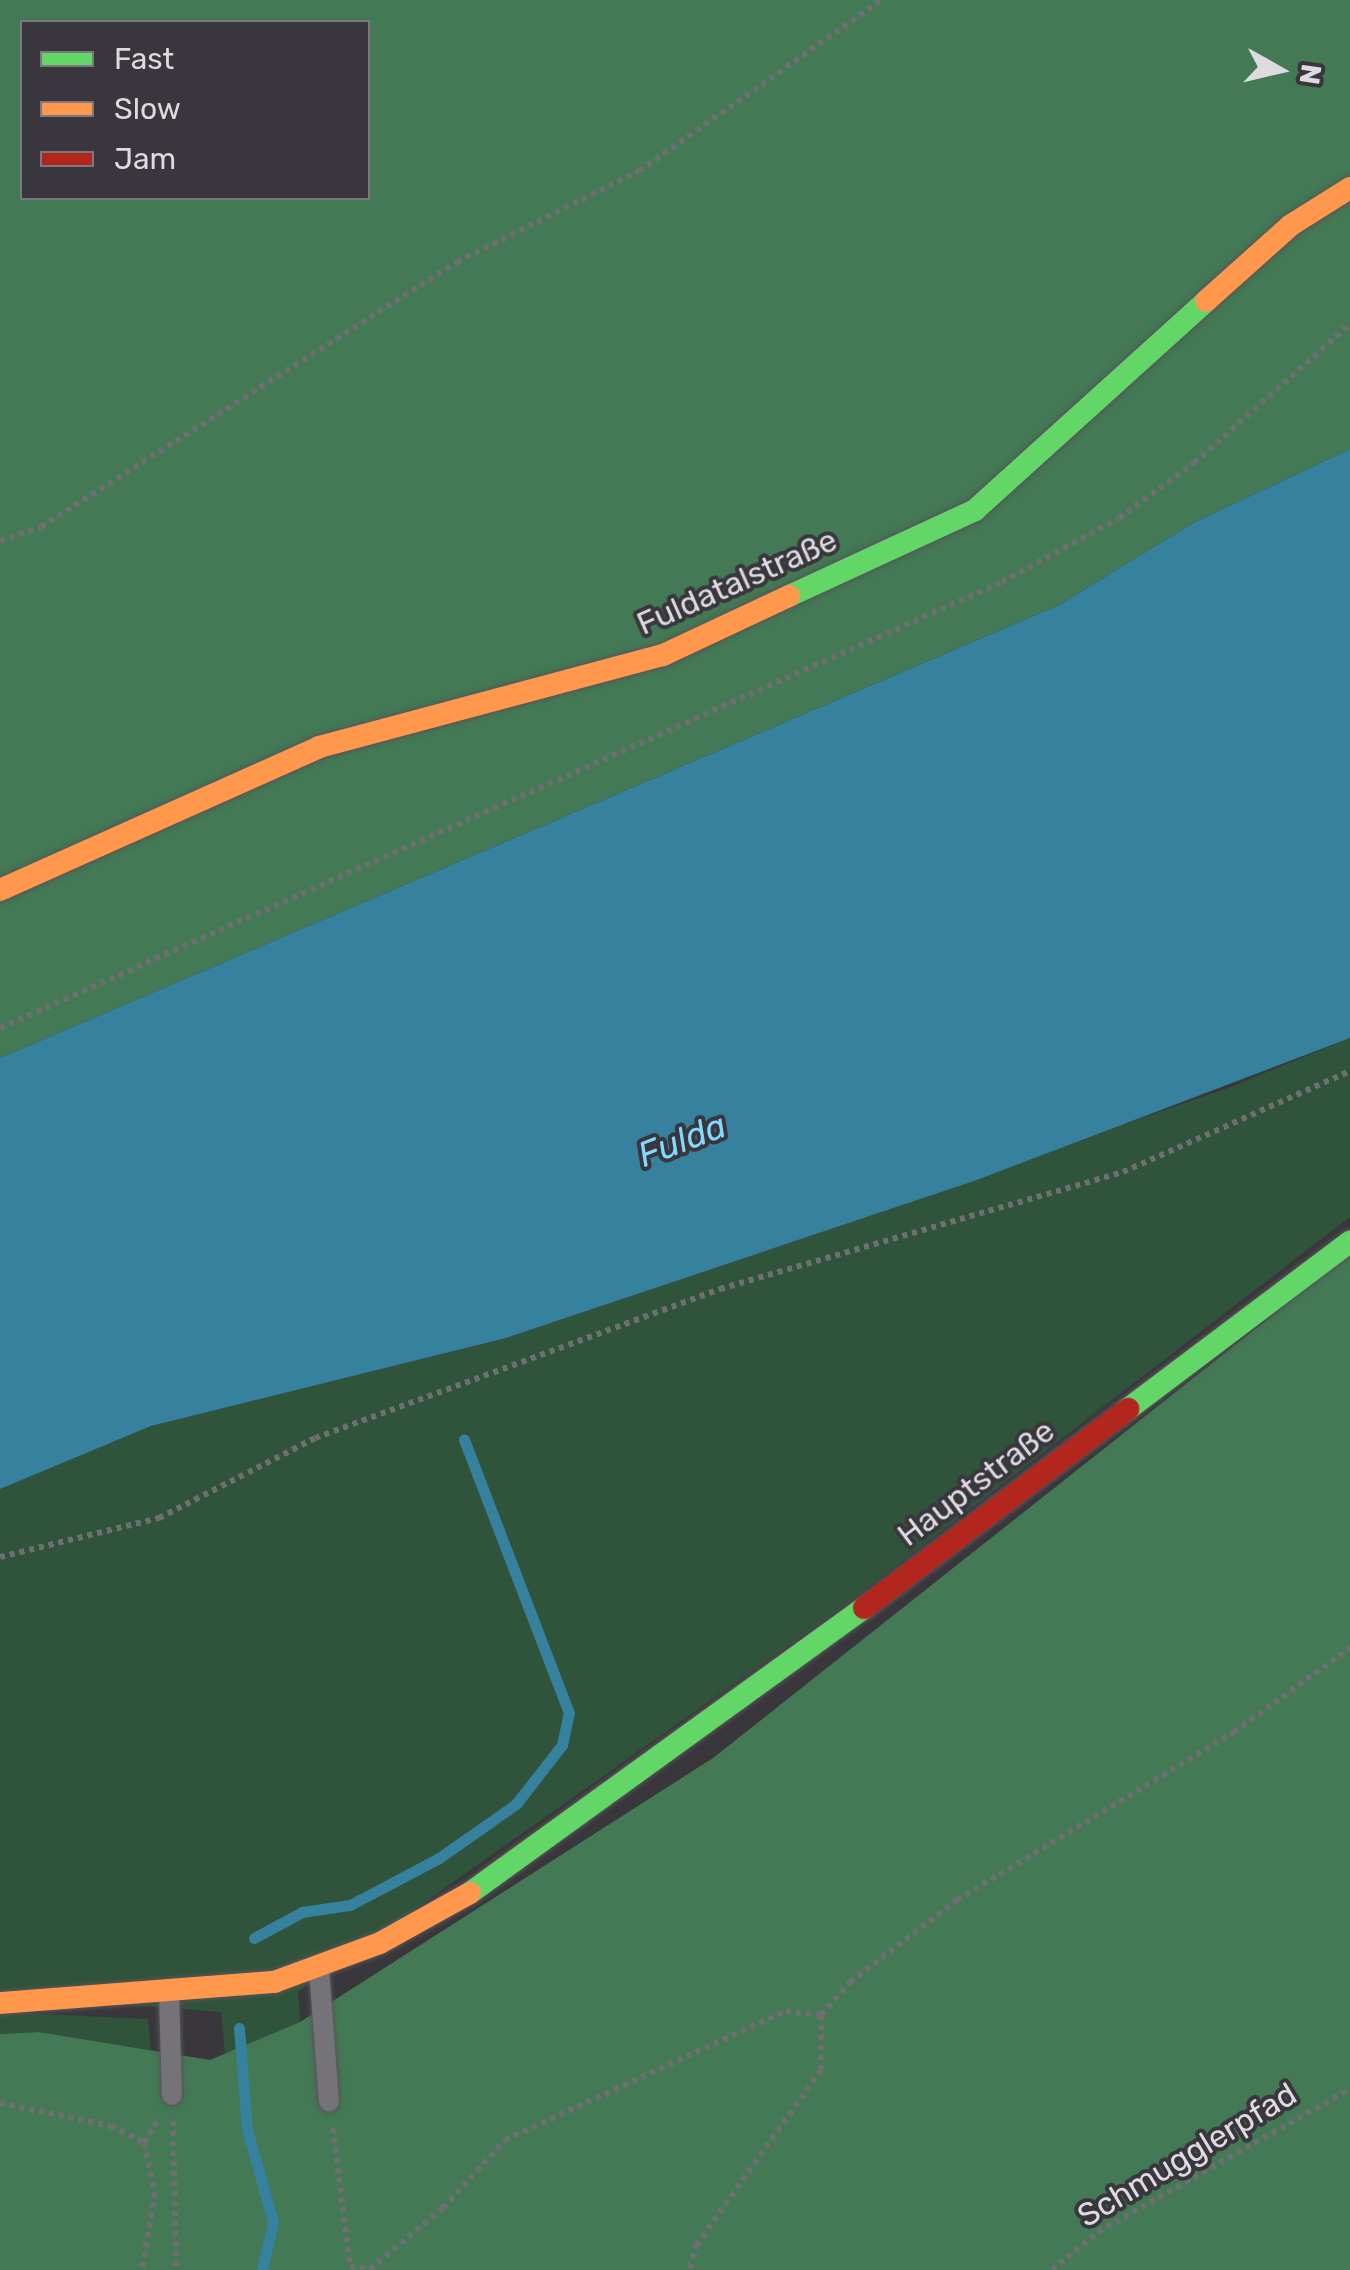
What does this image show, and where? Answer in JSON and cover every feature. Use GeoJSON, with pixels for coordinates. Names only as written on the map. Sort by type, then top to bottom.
{"type":"FeatureCollection","features":[{"type":"Feature","properties":{"kind":"street","name":"Fuldatalstraße"},"geometry":{"type":"LineString","coordinates":[[0,890],[319,747],[663,655],[974,510],[1291,225],[1350,188]]}},
{"type":"Feature","properties":{"kind":"street","name":"Hauptstraße"},"geometry":{"type":"LineString","coordinates":[[0,2003],[172,1994],[274,1982],[380,1943],[472,1892],[641,1776],[1350,1242]]}},
{"type":"Feature","properties":{"kind":"lane"},"geometry":{"type":"LineString","coordinates":[[1291,225],[1330,224]]}},
{"type":"Feature","properties":{"kind":"lane"},"geometry":{"type":"LineString","coordinates":[[319,1966],[329,2102]]}},
{"type":"Feature","properties":{"kind":"lane"},"geometry":{"type":"LineString","coordinates":[[172,1994],[172,2103]]}},
{"type":"Feature","properties":{"kind":"path"},"geometry":{"type":"LineString","coordinates":[[0,542],[41,527],[456,262],[639,171],[882,0]]}},
{"type":"Feature","properties":{"kind":"path"},"geometry":{"type":"LineString","coordinates":[[0,1028],[1002,582],[1119,518],[1194,462],[1350,324]]}},
{"type":"Feature","properties":{"kind":"path"},"geometry":{"type":"LineString","coordinates":[[0,1557],[159,1518],[315,1438],[720,1289],[1123,1172],[1350,1071]]}},
{"type":"Feature","properties":{"kind":"path"},"geometry":{"type":"LineString","coordinates":[[689,2270],[707,2229],[821,2070],[821,2015],[850,1982],[957,1900],[1234,1732],[1350,1648]]}},
{"type":"Feature","properties":{"kind":"path"},"geometry":{"type":"LineString","coordinates":[[329,2102],[350,2267],[370,2269],[444,2208],[505,2140],[786,2011],[821,2015]]}},
{"type":"Feature","properties":{"kind":"path","name":"Schmugglerpfad"},"geometry":{"type":"LineString","coordinates":[[1052,2270],[1098,2232],[1350,2089]]}},
{"type":"Feature","properties":{"kind":"path"},"geometry":{"type":"LineString","coordinates":[[0,2102],[111,2126],[144,2143],[156,2193],[142,2270]]}},
{"type":"Feature","properties":{"kind":"path"},"geometry":{"type":"LineString","coordinates":[[172,2103],[176,2270]]}},
{"type":"Feature","properties":{"kind":"green space"},"geometry":{"type":"Polygon","coordinates":[[[0,0],[1350,0],[1350,449],[1193,523],[1059,605],[0,1058],[0,0]]]}},
{"type":"Feature","properties":{"kind":"green space"},"geometry":{"type":"Polygon","coordinates":[[[1350,1038],[1350,1217],[844,1606],[298,1992],[300,2022],[225,2054],[221,2012],[0,1995],[0,1489],[151,1426],[506,1338],[1228,1088],[1350,1038]]]}},
{"type":"Feature","properties":{"kind":"green space"},"geometry":{"type":"Polygon","coordinates":[[[1350,1254],[1350,2270],[0,2270],[0,2034],[39,2032],[210,2060],[300,2022],[713,1758],[1350,1254]]]}},
{"type":"Feature","properties":{"kind":"green space"},"geometry":{"type":"Polygon","coordinates":[[[0,2012],[148,2019],[151,2050],[39,2032],[0,2034],[0,2012]]]}},
{"type":"Feature","properties":{"kind":"water","name":"Fulda"},"geometry":{"type":"Polygon","coordinates":[[[1350,449],[1350,1038],[974,1181],[506,1338],[151,1426],[0,1489],[0,1058],[1059,605],[1193,523],[1350,449]]]}},
{"type":"Feature","properties":{"kind":"waterway"},"geometry":{"type":"LineString","coordinates":[[254,1938],[302,1912],[350,1905],[439,1858],[516,1804],[562,1745],[569,1713],[464,1439]]}},
{"type":"Feature","properties":{"kind":"waterway"},"geometry":{"type":"LineString","coordinates":[[239,2028],[247,2129],[273,2222],[262,2270]]}},
{"type":"Feature","properties":{"kind":"traffic: fast"},"geometry":{"type":"LineString","coordinates":[[789,596],[975,510],[1206,301]]}},
{"type":"Feature","properties":{"kind":"traffic: fast"},"geometry":{"type":"LineString","coordinates":[[1128,1409],[1350,1242]]}},
{"type":"Feature","properties":{"kind":"traffic: fast"},"geometry":{"type":"LineString","coordinates":[[470,1893],[864,1608]]}},
{"type":"Feature","properties":{"kind":"traffic: slow"},"geometry":{"type":"LineString","coordinates":[[1206,301],[1291,225],[1350,188]]}},
{"type":"Feature","properties":{"kind":"traffic: slow"},"geometry":{"type":"LineString","coordinates":[[0,890],[319,747],[663,655],[789,596]]}},
{"type":"Feature","properties":{"kind":"traffic: slow"},"geometry":{"type":"LineString","coordinates":[[0,2003],[274,1982],[380,1943],[470,1893]]}},
{"type":"Feature","properties":{"kind":"traffic: jam"},"geometry":{"type":"LineString","coordinates":[[864,1608],[1128,1409]]}}]}
